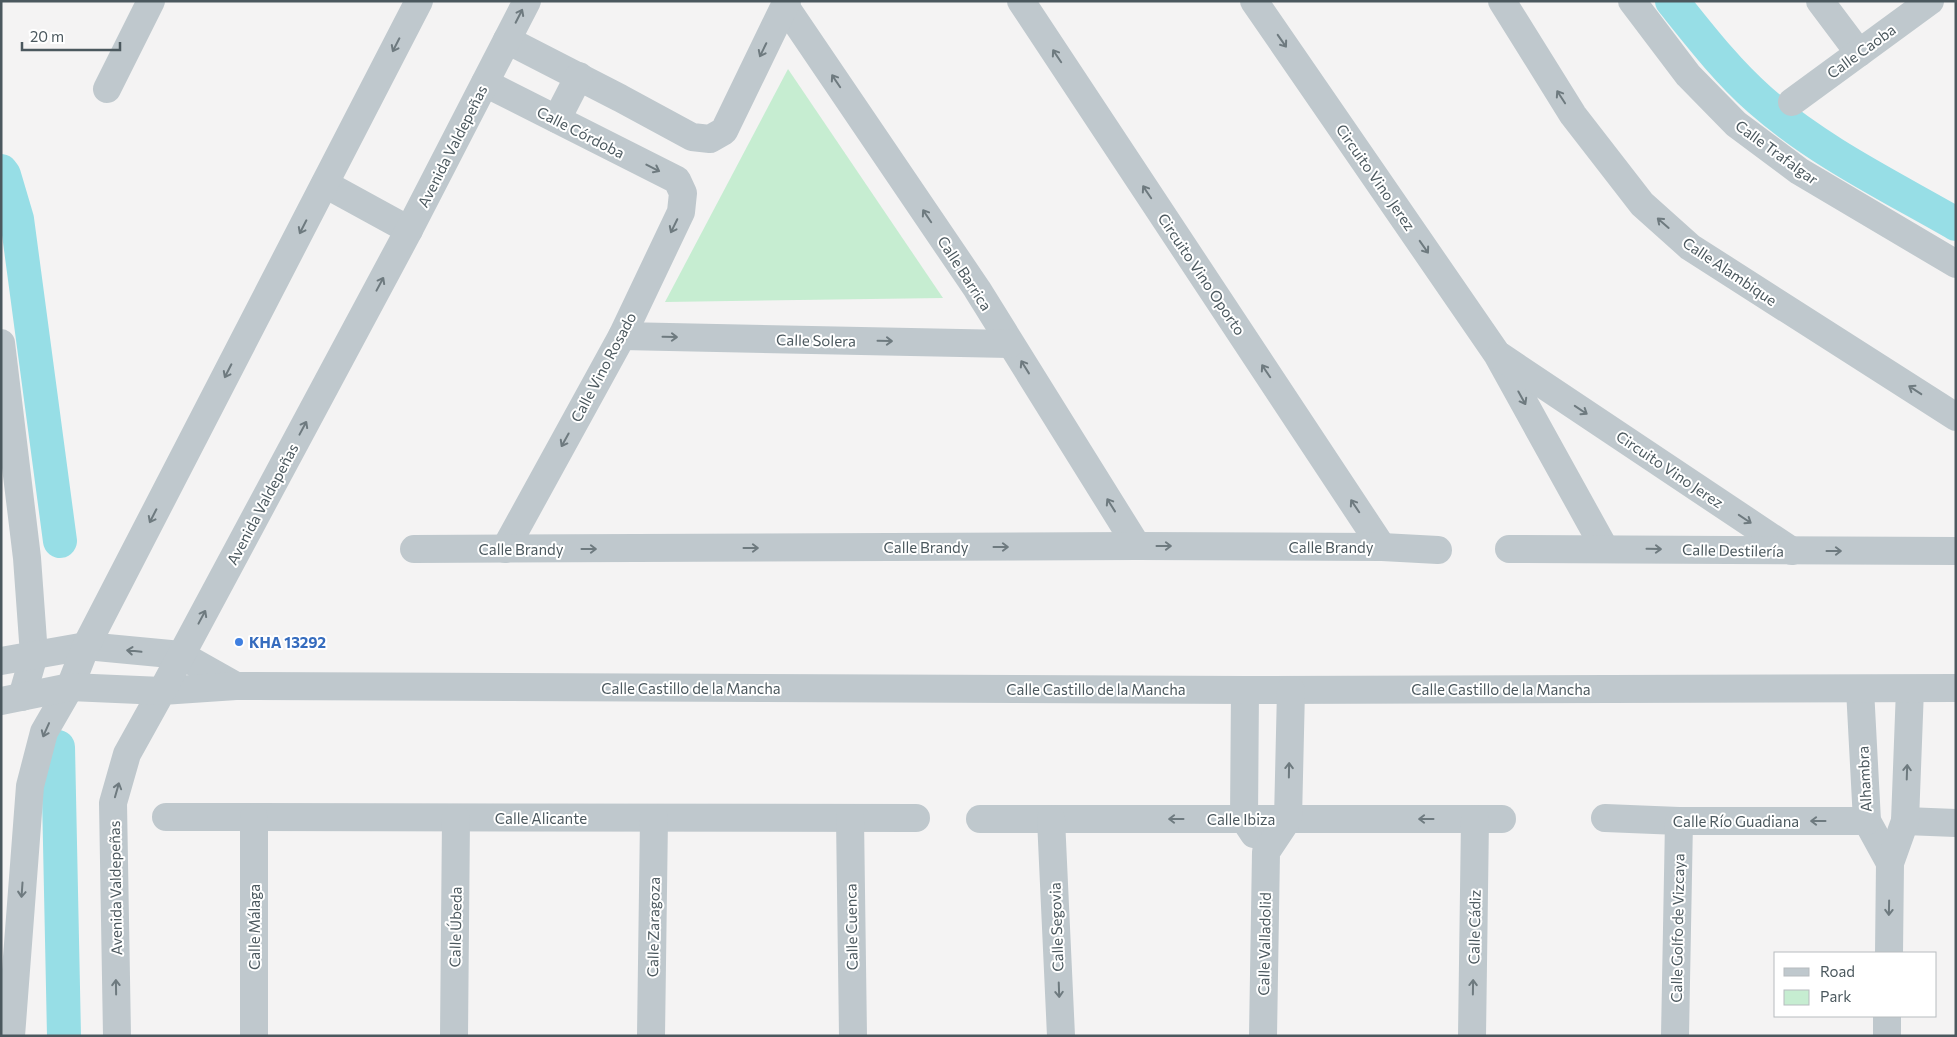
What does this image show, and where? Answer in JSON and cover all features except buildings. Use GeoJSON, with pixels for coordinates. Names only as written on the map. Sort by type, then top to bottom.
{"type":"FeatureCollection","features":[{"type":"Feature","properties":{"kind":"street"},"geometry":{"type":"LineString","coordinates":[[11,1036],[30,786],[44,732],[70,687],[86,646],[418,1]]}},
{"type":"Feature","properties":{"kind":"street","name":"Avenida Valdepeñas"},"geometry":{"type":"LineString","coordinates":[[117,1036],[113,803],[127,754],[409,230],[527,1]]}},
{"type":"Feature","properties":{"kind":"street","name":"Circuito Vino Oporto"},"geometry":{"type":"LineString","coordinates":[[1021,1],[1382,547]]}},
{"type":"Feature","properties":{"kind":"street","name":"Circuito Vino Jerez"},"geometry":{"type":"LineString","coordinates":[[1254,1],[1497,354],[1605,549]]}},
{"type":"Feature","properties":{"kind":"street","name":"Calle Alambique"},"geometry":{"type":"LineString","coordinates":[[1502,1],[1573,115],[1642,204],[1690,247],[1956,417]]}},
{"type":"Feature","properties":{"kind":"street","name":"Calle Trafalgar"},"geometry":{"type":"LineString","coordinates":[[1632,1],[1688,75],[1736,124],[1800,171],[1956,264]]}},
{"type":"Feature","properties":{"kind":"street"},"geometry":{"type":"LineString","coordinates":[[1820,1],[1858,53]]}},
{"type":"Feature","properties":{"kind":"street","name":"Calle Caoba"},"geometry":{"type":"LineString","coordinates":[[1792,102],[1930,1]]}},
{"type":"Feature","properties":{"kind":"street"},"geometry":{"type":"LineString","coordinates":[[107,89],[142,4]]}},
{"type":"Feature","properties":{"kind":"street"},"geometry":{"type":"LineString","coordinates":[[507,40],[579,76],[692,137],[710,139],[724,130],[786,4]]}},
{"type":"Feature","properties":{"kind":"street","name":"Calle Barrica"},"geometry":{"type":"LineString","coordinates":[[786,4],[977,290],[1137,546]]}},
{"type":"Feature","properties":{"kind":"street"},"geometry":{"type":"LineString","coordinates":[[557,120],[579,76]]}},
{"type":"Feature","properties":{"kind":"street","name":"Calle Córdoba"},"geometry":{"type":"LineString","coordinates":[[485,83],[677,180]]}},
{"type":"Feature","properties":{"kind":"street","name":"Calle Vino Rosado"},"geometry":{"type":"LineString","coordinates":[[505,549],[622,336],[681,212],[683,193],[677,180]]}},
{"type":"Feature","properties":{"kind":"street"},"geometry":{"type":"LineString","coordinates":[[325,184],[409,230]]}},
{"type":"Feature","properties":{"kind":"street","name":"Calle Solera"},"geometry":{"type":"LineString","coordinates":[[622,336],[1010,344]]}},
{"type":"Feature","properties":{"kind":"street"},"geometry":{"type":"LineString","coordinates":[[1,343],[28,558],[34,655],[12,699]]}},
{"type":"Feature","properties":{"kind":"street","name":"Circuito Vino Jerez"},"geometry":{"type":"LineString","coordinates":[[1497,354],[1792,550]]}},
{"type":"Feature","properties":{"kind":"street","name":"Calle Brandy"},"geometry":{"type":"LineString","coordinates":[[414,549],[1137,546],[1382,547],[1438,550]]}},
{"type":"Feature","properties":{"kind":"street","name":"Calle Destilería"},"geometry":{"type":"LineString","coordinates":[[1509,549],[1956,551]]}},
{"type":"Feature","properties":{"kind":"street"},"geometry":{"type":"LineString","coordinates":[[1,661],[86,646],[181,656]]}},
{"type":"Feature","properties":{"kind":"street","name":"Calle Castillo de la Mancha"},"geometry":{"type":"LineString","coordinates":[[181,656],[236,686]]}},
{"type":"Feature","properties":{"kind":"street","name":"Calle Castillo de la Mancha"},"geometry":{"type":"LineString","coordinates":[[12,699],[70,687],[162,691],[236,686],[1245,690],[1956,688]]}},
{"type":"Feature","properties":{"kind":"street"},"geometry":{"type":"LineString","coordinates":[[1888,952],[1890,863],[1904,821],[1910,688]]}},
{"type":"Feature","properties":{"kind":"street","name":"Alhambra"},"geometry":{"type":"LineString","coordinates":[[1860,689],[1867,822],[1890,863]]}},
{"type":"Feature","properties":{"kind":"street"},"geometry":{"type":"LineString","coordinates":[[1245,690],[1244,819],[1266,852],[1288,819],[1291,690]]}},
{"type":"Feature","properties":{"kind":"street","name":"Calle Alicante"},"geometry":{"type":"LineString","coordinates":[[166,817],[916,818]]}},
{"type":"Feature","properties":{"kind":"street","name":"Calle Málaga"},"geometry":{"type":"LineString","coordinates":[[254,818],[254,1036]]}},
{"type":"Feature","properties":{"kind":"street","name":"Calle Úbeda"},"geometry":{"type":"LineString","coordinates":[[454,1036],[456,818]]}},
{"type":"Feature","properties":{"kind":"street","name":"Calle Zaragoza"},"geometry":{"type":"LineString","coordinates":[[651,1036],[654,818]]}},
{"type":"Feature","properties":{"kind":"street","name":"Calle Cuenca"},"geometry":{"type":"LineString","coordinates":[[850,818],[853,1036]]}},
{"type":"Feature","properties":{"kind":"street","name":"Calle Río Guadiana"},"geometry":{"type":"LineString","coordinates":[[1605,818],[1679,821],[1867,822]]}},
{"type":"Feature","properties":{"kind":"street","name":"Calle Ibiza"},"geometry":{"type":"LineString","coordinates":[[980,819],[1502,819]]}},
{"type":"Feature","properties":{"kind":"street","name":"Calle Segovia"},"geometry":{"type":"LineString","coordinates":[[1051,819],[1061,1036]]}},
{"type":"Feature","properties":{"kind":"street","name":"Calle Cádiz"},"geometry":{"type":"LineString","coordinates":[[1472,1036],[1475,819]]}},
{"type":"Feature","properties":{"kind":"street","name":"Calle Golfo de Vizcaya"},"geometry":{"type":"LineString","coordinates":[[1676,1036],[1679,821]]}},
{"type":"Feature","properties":{"kind":"street"},"geometry":{"type":"LineString","coordinates":[[1904,821],[1956,823]]}},
{"type":"Feature","properties":{"kind":"street","name":"Calle Valladolid"},"geometry":{"type":"LineString","coordinates":[[1263,1036],[1266,852]]}},
{"type":"Feature","properties":{"kind":"street"},"geometry":{"type":"LineString","coordinates":[[1887,1017],[1887,1036]]}},
{"type":"Feature","properties":{"kind":"green space"},"geometry":{"type":"Polygon","coordinates":[[[788,69],[943,298],[665,302],[788,69]]]}},
{"type":"Feature","properties":{"kind":"waterway"},"geometry":{"type":"LineString","coordinates":[[1672,1],[1736,77],[1782,118],[1830,152],[1956,224]]}},
{"type":"Feature","properties":{"kind":"waterway"},"geometry":{"type":"LineString","coordinates":[[1,171],[4,175],[17,219],[60,541]]}},
{"type":"Feature","properties":{"kind":"waterway"},"geometry":{"type":"LineString","coordinates":[[58,747],[64,1036]]}},
{"type":"Feature","properties":{"kind":"place","name":"KHA 13292"},"geometry":{"type":"Point","coordinates":[239,642]}}]}
